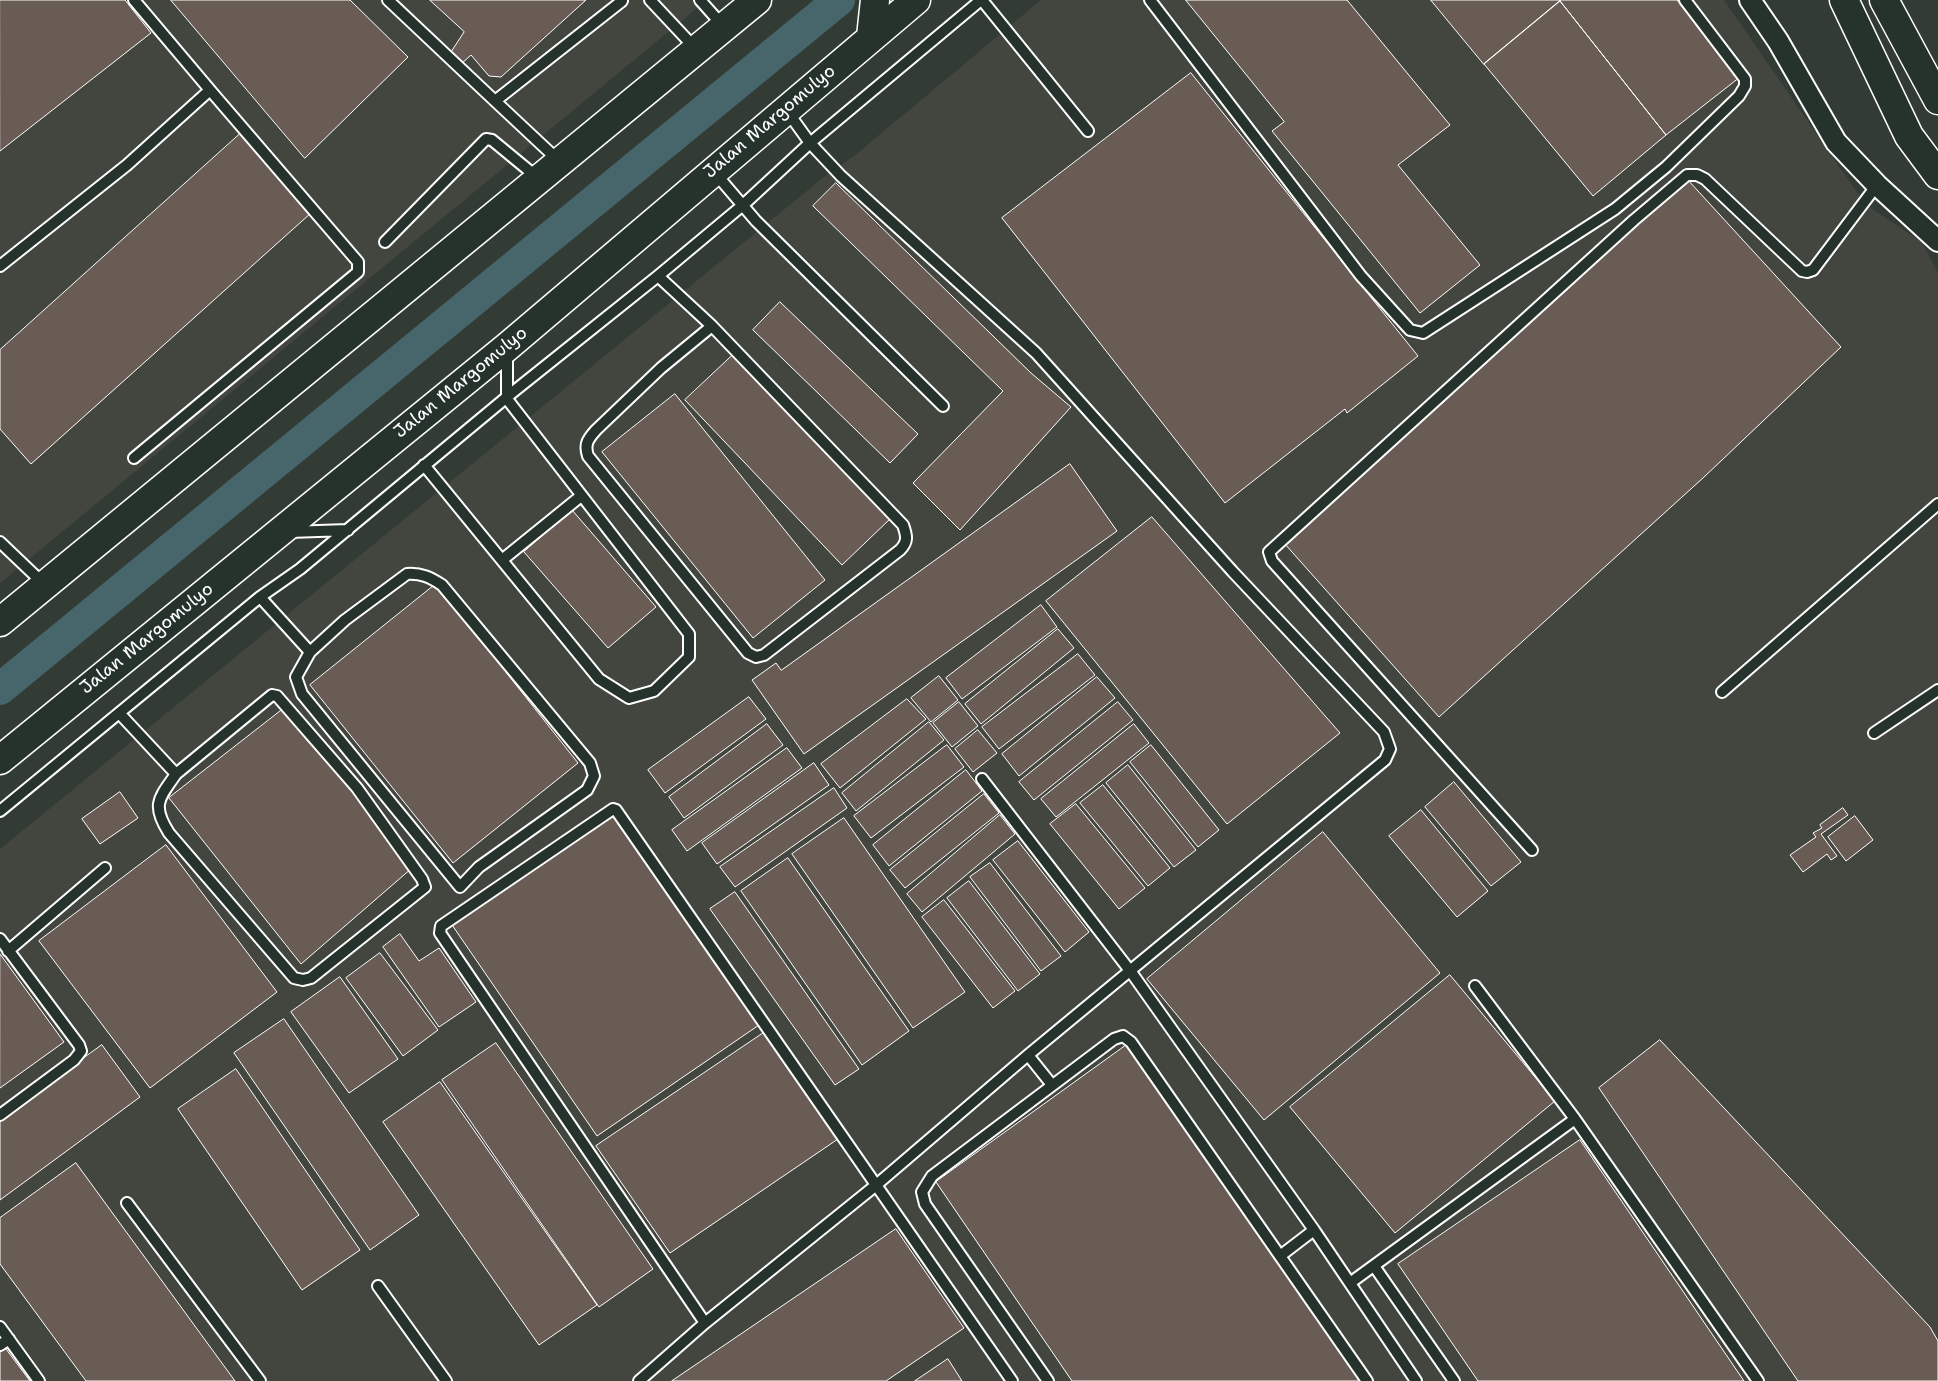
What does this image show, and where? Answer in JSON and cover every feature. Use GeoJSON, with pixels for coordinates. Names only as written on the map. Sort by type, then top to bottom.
{"type":"FeatureCollection","features":[{"type":"Feature","properties":{"kind":"main road"},"geometry":{"type":"LineString","coordinates":[[0,622],[757,0]]}},
{"type":"Feature","properties":{"kind":"main road","name":"Jalan Margomulyo"},"geometry":{"type":"LineString","coordinates":[[0,760],[277,532],[507,347],[786,109],[873,21],[916,0]]}},
{"type":"Feature","properties":{"kind":"main road"},"geometry":{"type":"LineString","coordinates":[[1844,0],[1909,136],[1938,175]]}},
{"type":"Feature","properties":{"kind":"main road"},"geometry":{"type":"LineString","coordinates":[[1884,0],[1938,100]]}},
{"type":"Feature","properties":{"kind":"street"},"geometry":{"type":"LineString","coordinates":[[1750,0],[1778,41],[1836,142],[1877,185],[1938,241]]}},
{"type":"Feature","properties":{"kind":"lane"},"geometry":{"type":"LineString","coordinates":[[134,0],[358,262],[358,272],[134,458]]}},
{"type":"Feature","properties":{"kind":"lane"},"geometry":{"type":"LineString","coordinates":[[388,0],[560,162]]}},
{"type":"Feature","properties":{"kind":"lane"},"geometry":{"type":"LineString","coordinates":[[650,0],[697,50]]}},
{"type":"Feature","properties":{"kind":"lane"},"geometry":{"type":"LineString","coordinates":[[700,0],[725,28]]}},
{"type":"Feature","properties":{"kind":"lane"},"geometry":{"type":"LineString","coordinates":[[0,811],[120,714],[260,596],[300,569],[424,465],[658,276],[743,205],[810,143],[981,0],[1088,131]]}},
{"type":"Feature","properties":{"kind":"lane"},"geometry":{"type":"LineString","coordinates":[[1150,0],[1362,276],[1410,330],[1423,333],[1484,296],[1614,210],[1666,166],[1739,96],[1745,86],[1745,79],[1685,0]]}},
{"type":"Feature","properties":{"kind":"lane"},"geometry":{"type":"LineString","coordinates":[[495,101],[622,1]]}},
{"type":"Feature","properties":{"kind":"lane"},"geometry":{"type":"LineString","coordinates":[[0,266],[127,164],[210,90]]}},
{"type":"Feature","properties":{"kind":"lane"},"geometry":{"type":"LineString","coordinates":[[638,1381],[705,1323],[875,1186],[1028,1055],[1386,760],[1390,750],[1384,732],[1233,572],[1036,353],[841,176],[810,143],[786,109]]}},
{"type":"Feature","properties":{"kind":"lane"},"geometry":{"type":"LineString","coordinates":[[385,242],[486,140],[492,140],[539,179]]}},
{"type":"Feature","properties":{"kind":"lane"},"geometry":{"type":"LineString","coordinates":[[712,171],[743,205],[943,406]]}},
{"type":"Feature","properties":{"kind":"lane"},"geometry":{"type":"LineString","coordinates":[[1532,850],[1272,561],[1269,552],[1634,220],[1687,175],[1697,175],[1705,179],[1802,271],[1807,272],[1813,270],[1877,185]]}},
{"type":"Feature","properties":{"kind":"lane"},"geometry":{"type":"LineString","coordinates":[[658,276],[712,326],[903,525],[907,536],[906,544],[900,550],[764,655],[756,657],[748,653],[588,456],[585,447],[588,439],[596,430],[661,368],[712,326]]}},
{"type":"Feature","properties":{"kind":"lane"},"geometry":{"type":"LineString","coordinates":[[424,465],[599,679],[630,698],[654,691],[689,657],[689,634],[507,398],[507,347]]}},
{"type":"Feature","properties":{"kind":"lane"},"geometry":{"type":"LineString","coordinates":[[502,560],[581,496]]}},
{"type":"Feature","properties":{"kind":"lane"},"geometry":{"type":"LineString","coordinates":[[1722,692],[1938,504]]}},
{"type":"Feature","properties":{"kind":"lane"},"geometry":{"type":"LineString","coordinates":[[277,532],[348,530]]}},
{"type":"Feature","properties":{"kind":"lane"},"geometry":{"type":"LineString","coordinates":[[0,542],[45,585]]}},
{"type":"Feature","properties":{"kind":"lane"},"geometry":{"type":"LineString","coordinates":[[407,574],[430,577],[442,585],[590,763],[594,776],[587,790],[479,867],[460,887],[302,694],[296,677],[310,652],[345,620],[407,574]]}},
{"type":"Feature","properties":{"kind":"lane"},"geometry":{"type":"LineString","coordinates":[[260,596],[310,652]]}},
{"type":"Feature","properties":{"kind":"lane"},"geometry":{"type":"LineString","coordinates":[[1874,733],[1938,690]]}},
{"type":"Feature","properties":{"kind":"lane"},"geometry":{"type":"LineString","coordinates":[[272,695],[277,696],[357,788],[422,879],[425,887],[310,978],[303,980],[294,978],[169,833],[160,819],[158,810],[159,799],[176,774],[272,695]]}},
{"type":"Feature","properties":{"kind":"lane"},"geometry":{"type":"LineString","coordinates":[[120,714],[176,774]]}},
{"type":"Feature","properties":{"kind":"lane"},"geometry":{"type":"LineString","coordinates":[[982,779],[1131,972],[1314,1230],[1416,1381]]}},
{"type":"Feature","properties":{"kind":"lane"},"geometry":{"type":"LineString","coordinates":[[705,1323],[440,933],[441,926],[611,810],[616,810],[1012,1381]]}},
{"type":"Feature","properties":{"kind":"lane"},"geometry":{"type":"LineString","coordinates":[[8,951],[105,868]]}},
{"type":"Feature","properties":{"kind":"lane"},"geometry":{"type":"LineString","coordinates":[[0,939],[79,1045],[80,1051],[74,1060],[0,1115]]}},
{"type":"Feature","properties":{"kind":"lane"},"geometry":{"type":"LineString","coordinates":[[1475,986],[1575,1119],[1758,1381]]}},
{"type":"Feature","properties":{"kind":"lane"},"geometry":{"type":"LineString","coordinates":[[1048,1381],[925,1204],[922,1192],[932,1176],[1052,1084],[1114,1040],[1123,1036],[1131,1042],[1367,1381]]}},
{"type":"Feature","properties":{"kind":"lane"},"geometry":{"type":"LineString","coordinates":[[1028,1055],[1052,1084]]}},
{"type":"Feature","properties":{"kind":"lane"},"geometry":{"type":"LineString","coordinates":[[1350,1283],[1575,1119]]}},
{"type":"Feature","properties":{"kind":"lane"},"geometry":{"type":"LineString","coordinates":[[127,1202],[260,1381]]}},
{"type":"Feature","properties":{"kind":"lane"},"geometry":{"type":"LineString","coordinates":[[1280,1256],[1314,1230]]}},
{"type":"Feature","properties":{"kind":"lane"},"geometry":{"type":"LineString","coordinates":[[1374,1266],[1450,1380]]}},
{"type":"Feature","properties":{"kind":"lane"},"geometry":{"type":"LineString","coordinates":[[378,1286],[446,1381]]}},
{"type":"Feature","properties":{"kind":"lane"},"geometry":{"type":"LineString","coordinates":[[0,1327],[4,1342],[39,1381]]}},
{"type":"Feature","properties":{"kind":"shaded area"},"geometry":{"type":"Polygon","coordinates":[[[0,0],[707,0],[0,583],[0,0]]]}},
{"type":"Feature","properties":{"kind":"shaded area"},"geometry":{"type":"Polygon","coordinates":[[[1041,0],[1724,0],[1865,204],[1922,242],[1938,273],[1938,1381],[0,1381],[0,849],[824,177],[854,156],[1041,0]]]}},
{"type":"Feature","properties":{"kind":"building"},"geometry":{"type":"Polygon","coordinates":[[[0,0],[125,0],[151,33],[0,151],[0,0]]]}},
{"type":"Feature","properties":{"kind":"building"},"geometry":{"type":"Polygon","coordinates":[[[171,0],[350,0],[408,57],[305,158],[171,0]]]}},
{"type":"Feature","properties":{"kind":"building"},"geometry":{"type":"Polygon","coordinates":[[[430,0],[586,0],[501,77],[489,76],[471,55],[461,64],[451,52],[464,32],[430,0]]]}},
{"type":"Feature","properties":{"kind":"building"},"geometry":{"type":"Polygon","coordinates":[[[1186,0],[1347,0],[1450,125],[1398,165],[1480,265],[1420,313],[1272,131],[1284,122],[1186,0]]]}},
{"type":"Feature","properties":{"kind":"building"},"geometry":{"type":"Polygon","coordinates":[[[1431,0],[1559,0],[1560,1],[1484,64],[1431,0]]]}},
{"type":"Feature","properties":{"kind":"building"},"geometry":{"type":"Polygon","coordinates":[[[1677,0],[1740,77],[1666,135],[1560,1],[1677,0]]]}},
{"type":"Feature","properties":{"kind":"building"},"geometry":{"type":"Polygon","coordinates":[[[1560,1],[1666,135],[1593,196],[1484,64],[1560,1]]]}},
{"type":"Feature","properties":{"kind":"building"},"geometry":{"type":"Polygon","coordinates":[[[1191,73],[1418,356],[1347,413],[1345,409],[1225,503],[1002,218],[1191,73]]]}},
{"type":"Feature","properties":{"kind":"building"},"geometry":{"type":"Polygon","coordinates":[[[240,134],[311,213],[31,464],[0,429],[0,350],[240,134]]]}},
{"type":"Feature","properties":{"kind":"building"},"geometry":{"type":"Polygon","coordinates":[[[1687,179],[1841,347],[1703,478],[1439,717],[1284,543],[1687,179]]]}},
{"type":"Feature","properties":{"kind":"building"},"geometry":{"type":"Polygon","coordinates":[[[836,183],[1031,373],[1071,407],[960,530],[913,483],[1003,391],[813,206],[836,183]]]}},
{"type":"Feature","properties":{"kind":"building"},"geometry":{"type":"Polygon","coordinates":[[[780,302],[918,434],[890,463],[753,330],[780,302]]]}},
{"type":"Feature","properties":{"kind":"building"},"geometry":{"type":"Polygon","coordinates":[[[734,354],[890,519],[842,565],[685,400],[734,354]]]}},
{"type":"Feature","properties":{"kind":"building"},"geometry":{"type":"Polygon","coordinates":[[[675,394],[825,580],[753,638],[602,452],[675,394]]]}},
{"type":"Feature","properties":{"kind":"building"},"geometry":{"type":"Polygon","coordinates":[[[1070,464],[1117,531],[804,754],[752,680],[776,663],[781,670],[1070,464]]]}},
{"type":"Feature","properties":{"kind":"building"},"geometry":{"type":"Polygon","coordinates":[[[572,510],[656,607],[608,648],[524,552],[572,510]]]}},
{"type":"Feature","properties":{"kind":"building"},"geometry":{"type":"Polygon","coordinates":[[[1152,517],[1340,733],[1227,824],[1046,601],[1152,517]]]}},
{"type":"Feature","properties":{"kind":"building"},"geometry":{"type":"Polygon","coordinates":[[[436,584],[578,763],[453,863],[310,685],[436,584]]]}},
{"type":"Feature","properties":{"kind":"building"},"geometry":{"type":"Polygon","coordinates":[[[1041,605],[1057,627],[962,699],[946,678],[1041,605]]]}},
{"type":"Feature","properties":{"kind":"building"},"geometry":{"type":"Polygon","coordinates":[[[1058,629],[1074,648],[981,724],[965,704],[1058,629]]]}},
{"type":"Feature","properties":{"kind":"building"},"geometry":{"type":"Polygon","coordinates":[[[1078,654],[1095,675],[999,749],[982,727],[1078,654]]]}},
{"type":"Feature","properties":{"kind":"building"},"geometry":{"type":"Polygon","coordinates":[[[939,676],[958,700],[931,722],[911,698],[939,676]]]}},
{"type":"Feature","properties":{"kind":"building"},"geometry":{"type":"Polygon","coordinates":[[[1097,677],[1115,698],[1019,776],[1002,754],[1097,677]]]}},
{"type":"Feature","properties":{"kind":"building"},"geometry":{"type":"Polygon","coordinates":[[[749,697],[766,719],[665,793],[648,770],[749,697]]]}},
{"type":"Feature","properties":{"kind":"building"},"geometry":{"type":"Polygon","coordinates":[[[907,699],[926,719],[840,788],[821,764],[907,699]]]}},
{"type":"Feature","properties":{"kind":"building"},"geometry":{"type":"Polygon","coordinates":[[[959,702],[978,726],[952,747],[933,723],[959,702]]]}},
{"type":"Feature","properties":{"kind":"building"},"geometry":{"type":"Polygon","coordinates":[[[1118,702],[1133,720],[1034,800],[1019,782],[1118,702]]]}},
{"type":"Feature","properties":{"kind":"building"},"geometry":{"type":"Polygon","coordinates":[[[287,706],[372,811],[412,868],[301,964],[169,798],[287,706]]]}},
{"type":"Feature","properties":{"kind":"building"},"geometry":{"type":"Polygon","coordinates":[[[929,722],[944,740],[856,811],[842,793],[929,722]]]}},
{"type":"Feature","properties":{"kind":"building"},"geometry":{"type":"Polygon","coordinates":[[[767,724],[783,745],[684,818],[669,797],[767,724]]]}},
{"type":"Feature","properties":{"kind":"building"},"geometry":{"type":"Polygon","coordinates":[[[1134,724],[1149,743],[1056,817],[1041,799],[1134,724]]]}},
{"type":"Feature","properties":{"kind":"building"},"geometry":{"type":"Polygon","coordinates":[[[978,730],[997,753],[973,772],[955,749],[978,730]]]}},
{"type":"Feature","properties":{"kind":"building"},"geometry":{"type":"Polygon","coordinates":[[[947,745],[964,767],[871,838],[854,816],[947,745]]]}},
{"type":"Feature","properties":{"kind":"building"},"geometry":{"type":"Polygon","coordinates":[[[1151,745],[1219,830],[1198,847],[1130,762],[1151,745]]]}},
{"type":"Feature","properties":{"kind":"building"},"geometry":{"type":"Polygon","coordinates":[[[787,748],[802,768],[687,851],[672,830],[787,748]]]}},
{"type":"Feature","properties":{"kind":"building"},"geometry":{"type":"Polygon","coordinates":[[[814,763],[829,785],[717,864],[702,843],[814,763]]]}},
{"type":"Feature","properties":{"kind":"building"},"geometry":{"type":"Polygon","coordinates":[[[1128,765],[1196,850],[1174,867],[1106,783],[1128,765]]]}},
{"type":"Feature","properties":{"kind":"building"},"geometry":{"type":"Polygon","coordinates":[[[966,770],[982,791],[889,866],[873,845],[966,770]]]}},
{"type":"Feature","properties":{"kind":"building"},"geometry":{"type":"Polygon","coordinates":[[[1454,782],[1521,862],[1491,886],[1425,807],[1454,782]]]}},
{"type":"Feature","properties":{"kind":"building"},"geometry":{"type":"Polygon","coordinates":[[[1103,785],[1170,868],[1148,886],[1080,803],[1103,785]]]}},
{"type":"Feature","properties":{"kind":"building"},"geometry":{"type":"Polygon","coordinates":[[[834,788],[847,808],[735,887],[720,867],[834,788]]]}},
{"type":"Feature","properties":{"kind":"building"},"geometry":{"type":"Polygon","coordinates":[[[120,792],[138,818],[100,844],[82,819],[120,792]]]}},
{"type":"Feature","properties":{"kind":"building"},"geometry":{"type":"Polygon","coordinates":[[[984,794],[999,813],[905,888],[890,870],[984,794]]]}},
{"type":"Feature","properties":{"kind":"building"},"geometry":{"type":"Polygon","coordinates":[[[1076,804],[1145,888],[1119,909],[1050,824],[1076,804]]]}},
{"type":"Feature","properties":{"kind":"building"},"geometry":{"type":"Polygon","coordinates":[[[1843,808],[1848,815],[1821,834],[1837,856],[1831,860],[1827,854],[1803,872],[1790,855],[1816,837],[1813,833],[1822,828],[1820,825],[1843,808]]]}},
{"type":"Feature","properties":{"kind":"building"},"geometry":{"type":"Polygon","coordinates":[[[1421,810],[1488,891],[1457,917],[1389,836],[1421,810]]]}},
{"type":"Feature","properties":{"kind":"building"},"geometry":{"type":"Polygon","coordinates":[[[612,811],[759,1025],[597,1136],[450,922],[612,811]]]}},
{"type":"Feature","properties":{"kind":"building"},"geometry":{"type":"Polygon","coordinates":[[[1000,815],[1015,834],[922,912],[907,894],[1000,815]]]}},
{"type":"Feature","properties":{"kind":"building"},"geometry":{"type":"Polygon","coordinates":[[[1855,816],[1873,840],[1846,861],[1828,837],[1855,816]]]}},
{"type":"Feature","properties":{"kind":"building"},"geometry":{"type":"Polygon","coordinates":[[[844,818],[965,992],[913,1028],[792,854],[844,818]]]}},
{"type":"Feature","properties":{"kind":"building"},"geometry":{"type":"Polygon","coordinates":[[[1323,832],[1440,973],[1264,1120],[1147,979],[1323,832]]]}},
{"type":"Feature","properties":{"kind":"building"},"geometry":{"type":"Polygon","coordinates":[[[1018,841],[1089,932],[1065,952],[993,860],[1018,841]]]}},
{"type":"Feature","properties":{"kind":"building"},"geometry":{"type":"Polygon","coordinates":[[[166,845],[277,992],[150,1088],[39,941],[166,845]]]}},
{"type":"Feature","properties":{"kind":"building"},"geometry":{"type":"Polygon","coordinates":[[[788,858],[909,1031],[862,1065],[741,891],[788,858]]]}},
{"type":"Feature","properties":{"kind":"building"},"geometry":{"type":"Polygon","coordinates":[[[990,863],[1061,956],[1041,971],[970,877],[990,863]]]}},
{"type":"Feature","properties":{"kind":"building"},"geometry":{"type":"Polygon","coordinates":[[[969,881],[1040,974],[1018,991],[947,898],[969,881]]]}},
{"type":"Feature","properties":{"kind":"building"},"geometry":{"type":"Polygon","coordinates":[[[735,892],[859,1069],[835,1085],[710,909],[735,892]]]}},
{"type":"Feature","properties":{"kind":"building"},"geometry":{"type":"Polygon","coordinates":[[[944,900],[1015,991],[993,1008],[922,917],[944,900]]]}},
{"type":"Feature","properties":{"kind":"building"},"geometry":{"type":"Polygon","coordinates":[[[400,934],[419,961],[439,948],[476,1002],[439,1027],[383,947],[400,934]]]}},
{"type":"Feature","properties":{"kind":"building"},"geometry":{"type":"Polygon","coordinates":[[[380,953],[438,1030],[403,1056],[346,978],[380,953]]]}},
{"type":"Feature","properties":{"kind":"building"},"geometry":{"type":"Polygon","coordinates":[[[0,954],[64,1042],[0,1088],[0,954]]]}},
{"type":"Feature","properties":{"kind":"building"},"geometry":{"type":"Polygon","coordinates":[[[1450,975],[1555,1101],[1395,1233],[1290,1107],[1450,975]]]}},
{"type":"Feature","properties":{"kind":"building"},"geometry":{"type":"Polygon","coordinates":[[[340,977],[398,1059],[349,1093],[291,1012],[340,977]]]}},
{"type":"Feature","properties":{"kind":"building"},"geometry":{"type":"Polygon","coordinates":[[[284,1019],[419,1215],[370,1250],[234,1053],[284,1019]]]}},
{"type":"Feature","properties":{"kind":"building"},"geometry":{"type":"Polygon","coordinates":[[[765,1032],[838,1139],[670,1253],[596,1146],[765,1032]]]}},
{"type":"Feature","properties":{"kind":"building"},"geometry":{"type":"Polygon","coordinates":[[[1660,1040],[1930,1327],[1938,1341],[1938,1381],[1798,1381],[1599,1088],[1660,1040]]]}},
{"type":"Feature","properties":{"kind":"building"},"geometry":{"type":"Polygon","coordinates":[[[496,1043],[653,1269],[599,1307],[442,1080],[496,1043]]]}},
{"type":"Feature","properties":{"kind":"building"},"geometry":{"type":"Polygon","coordinates":[[[1128,1044],[1362,1381],[1072,1381],[936,1182],[1128,1044]]]}},
{"type":"Feature","properties":{"kind":"building"},"geometry":{"type":"Polygon","coordinates":[[[102,1045],[140,1097],[0,1200],[0,1119],[102,1045]]]}},
{"type":"Feature","properties":{"kind":"building"},"geometry":{"type":"Polygon","coordinates":[[[236,1069],[360,1250],[302,1290],[178,1109],[236,1069]]]}},
{"type":"Feature","properties":{"kind":"building"},"geometry":{"type":"Polygon","coordinates":[[[440,1082],[597,1305],[539,1345],[383,1122],[440,1082]]]}},
{"type":"Feature","properties":{"kind":"building"},"geometry":{"type":"Polygon","coordinates":[[[1580,1140],[1744,1381],[1478,1381],[1398,1264],[1580,1140]]]}},
{"type":"Feature","properties":{"kind":"building"},"geometry":{"type":"Polygon","coordinates":[[[76,1163],[235,1381],[86,1381],[0,1264],[0,1218],[76,1163]]]}},
{"type":"Feature","properties":{"kind":"building"},"geometry":{"type":"Polygon","coordinates":[[[896,1229],[964,1328],[886,1381],[672,1381],[896,1229]]]}},
{"type":"Feature","properties":{"kind":"building"},"geometry":{"type":"Polygon","coordinates":[[[3,1345],[30,1381],[0,1381],[0,1347],[3,1345]]]}},
{"type":"Feature","properties":{"kind":"building"},"geometry":{"type":"Polygon","coordinates":[[[948,1359],[962,1381],[915,1381],[948,1359]]]}},
{"type":"Feature","properties":{"kind":"waterway"},"geometry":{"type":"LineString","coordinates":[[0,689],[839,0]]}}]}
